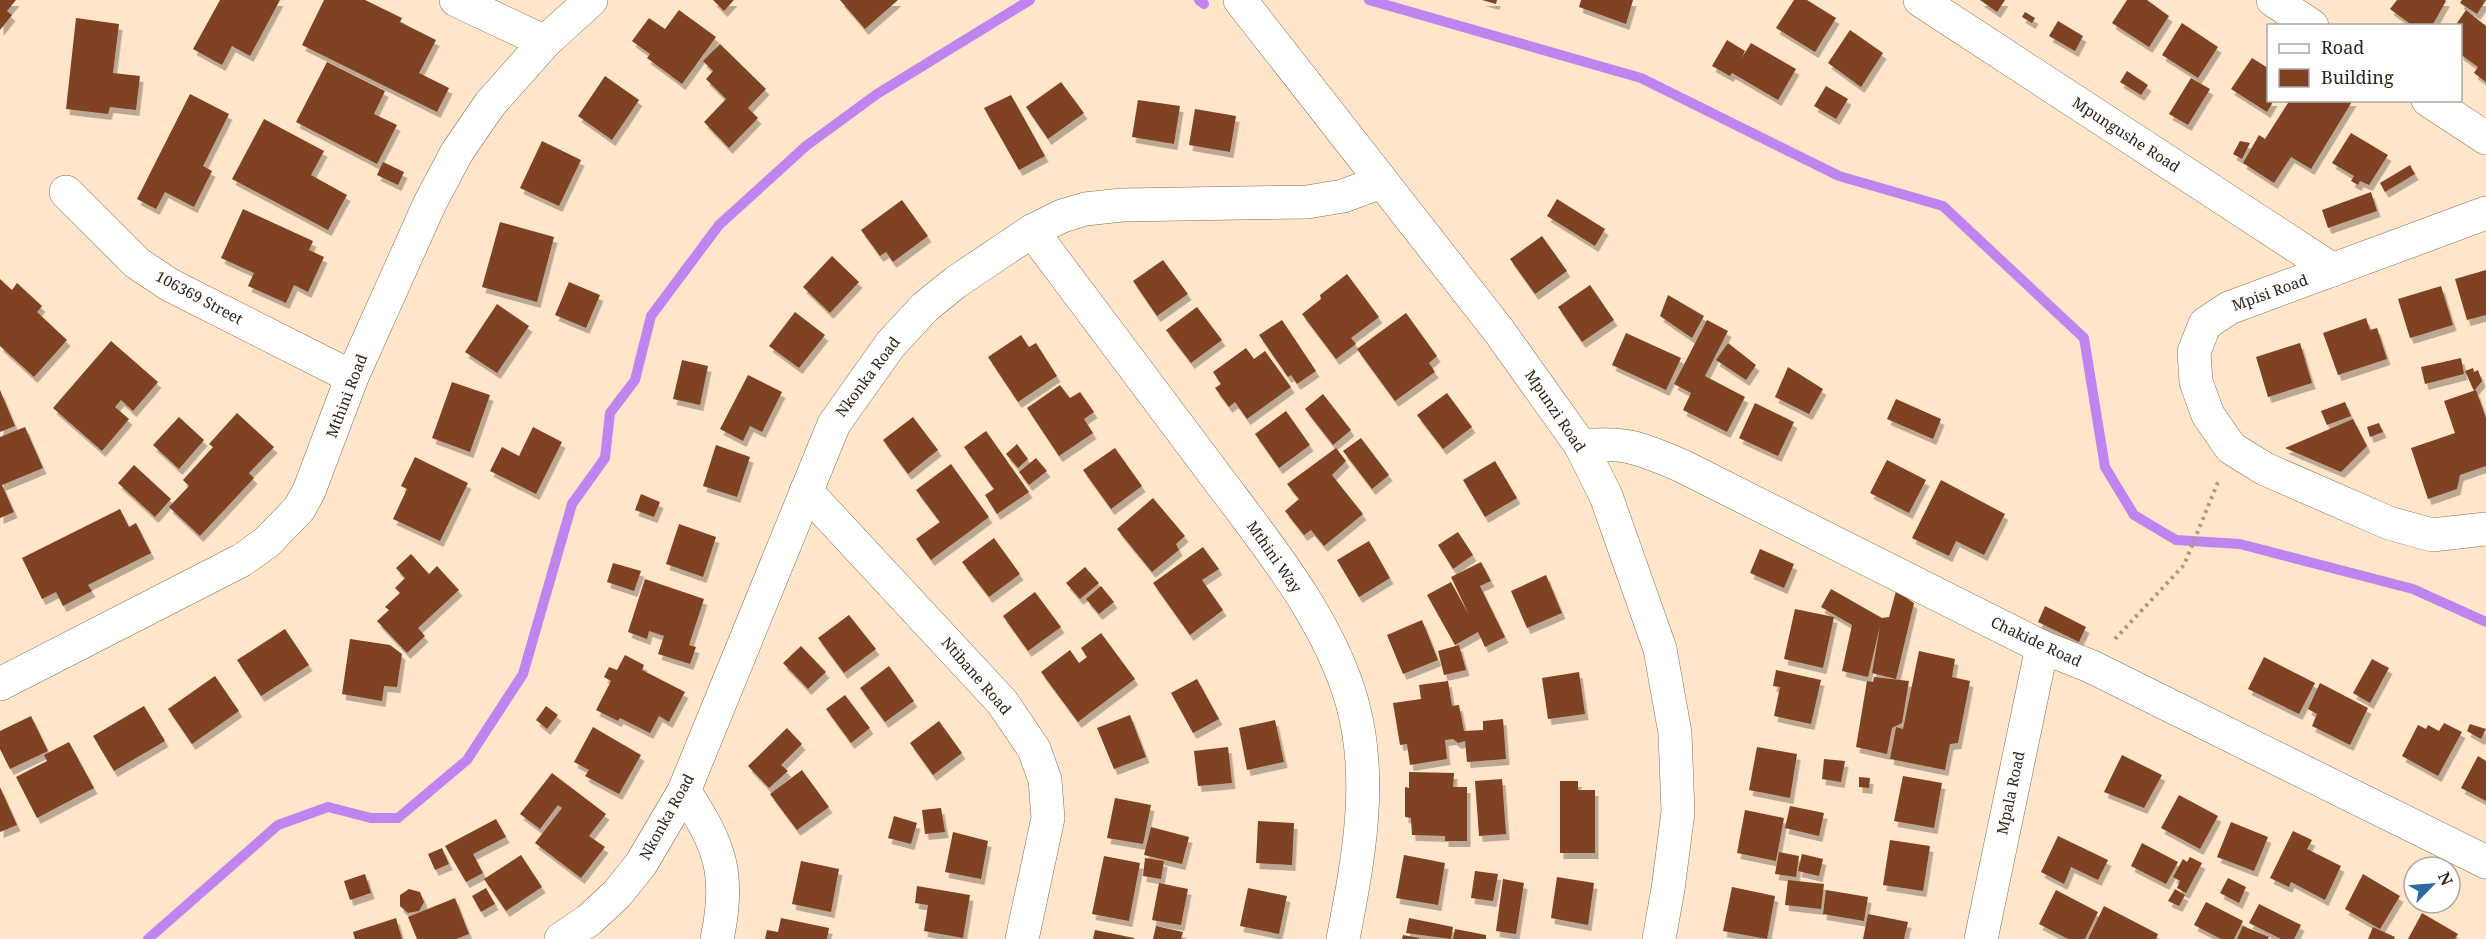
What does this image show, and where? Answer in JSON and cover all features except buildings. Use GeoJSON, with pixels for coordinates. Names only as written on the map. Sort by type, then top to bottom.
{"type":"FeatureCollection","features":[{"type":"Feature","properties":{"kind":"street"},"geometry":{"type":"LineString","coordinates":[[456,0],[546,42]]}},
{"type":"Feature","properties":{"kind":"street","name":"Mthini Road"},"geometry":{"type":"LineString","coordinates":[[0,684],[242,560],[267,542],[299,509],[309,491],[352,377],[429,203],[457,152],[490,104],[546,42],[591,0]]}},
{"type":"Feature","properties":{"kind":"street","name":"Mpunzi Road"},"geometry":{"type":"LineString","coordinates":[[1240,0],[1499,331],[1581,446],[1606,496],[1660,649],[1676,734],[1678,812],[1659,939]]}},
{"type":"Feature","properties":{"kind":"street","name":"Mpungushe Road"},"geometry":{"type":"LineString","coordinates":[[1920,0],[2333,270]]}},
{"type":"Feature","properties":{"kind":"street"},"geometry":{"type":"LineString","coordinates":[[2273,0],[2309,24]]}},
{"type":"Feature","properties":{"kind":"street"},"geometry":{"type":"LineString","coordinates":[[2431,102],[2486,138]]}},
{"type":"Feature","properties":{"kind":"street","name":"Nkonka Road"},"geometry":{"type":"LineString","coordinates":[[561,939],[589,920],[617,894],[641,864],[684,790],[834,424],[890,345],[925,307],[956,282],[1032,231],[1062,216],[1084,209],[1122,205],[1307,202],[1343,196],[1381,182]]}},
{"type":"Feature","properties":{"kind":"street","name":"106369 Street"},"geometry":{"type":"LineString","coordinates":[[66,192],[137,263],[170,285],[352,377]]}},
{"type":"Feature","properties":{"kind":"street","name":"Mpisi Road"},"geometry":{"type":"LineString","coordinates":[[2486,213],[2229,308],[2205,324],[2194,352],[2196,382],[2208,415],[2231,448],[2265,469],[2389,523],[2432,535],[2486,529]]}},
{"type":"Feature","properties":{"kind":"street","name":"Mthini Way"},"geometry":{"type":"LineString","coordinates":[[1032,231],[1265,542],[1306,602],[1335,657],[1352,702],[1361,754],[1362,799],[1359,853],[1342,939]]}},
{"type":"Feature","properties":{"kind":"street","name":"Chakide Road"},"geometry":{"type":"LineString","coordinates":[[1581,446],[1611,443],[1628,445],[1682,465],[2042,646],[2090,666],[2486,862]]}},
{"type":"Feature","properties":{"kind":"street","name":"Ntibane Road"},"geometry":{"type":"LineString","coordinates":[[806,491],[1002,702],[1034,749],[1045,780],[1048,818],[1022,939]]}},
{"type":"Feature","properties":{"kind":"street","name":"Mpala Road"},"geometry":{"type":"LineString","coordinates":[[1981,939],[2042,646]]}},
{"type":"Feature","properties":{"kind":"street"},"geometry":{"type":"LineString","coordinates":[[684,790],[711,835],[723,872],[724,907],[717,939]]}},
{"type":"Feature","properties":{"kind":"path"},"geometry":{"type":"LineString","coordinates":[[2090,666],[2184,566],[2216,487]]}},
{"type":"Feature","properties":{"kind":"waterway"},"geometry":{"type":"LineString","coordinates":[[148,939],[278,825],[328,807],[371,818],[398,818],[467,760],[523,674],[572,504],[605,458],[610,413],[635,380],[651,316],[719,225],[806,146],[877,94],[1030,0]]}},
{"type":"Feature","properties":{"kind":"waterway"},"geometry":{"type":"LineString","coordinates":[[1199,0],[1204,4]]}},
{"type":"Feature","properties":{"kind":"waterway"},"geometry":{"type":"LineString","coordinates":[[1369,0],[1641,78],[1839,176],[1943,206],[2084,338],[2105,467],[2134,515],[2176,540],[2240,544],[2413,589],[2486,622]]}}]}
